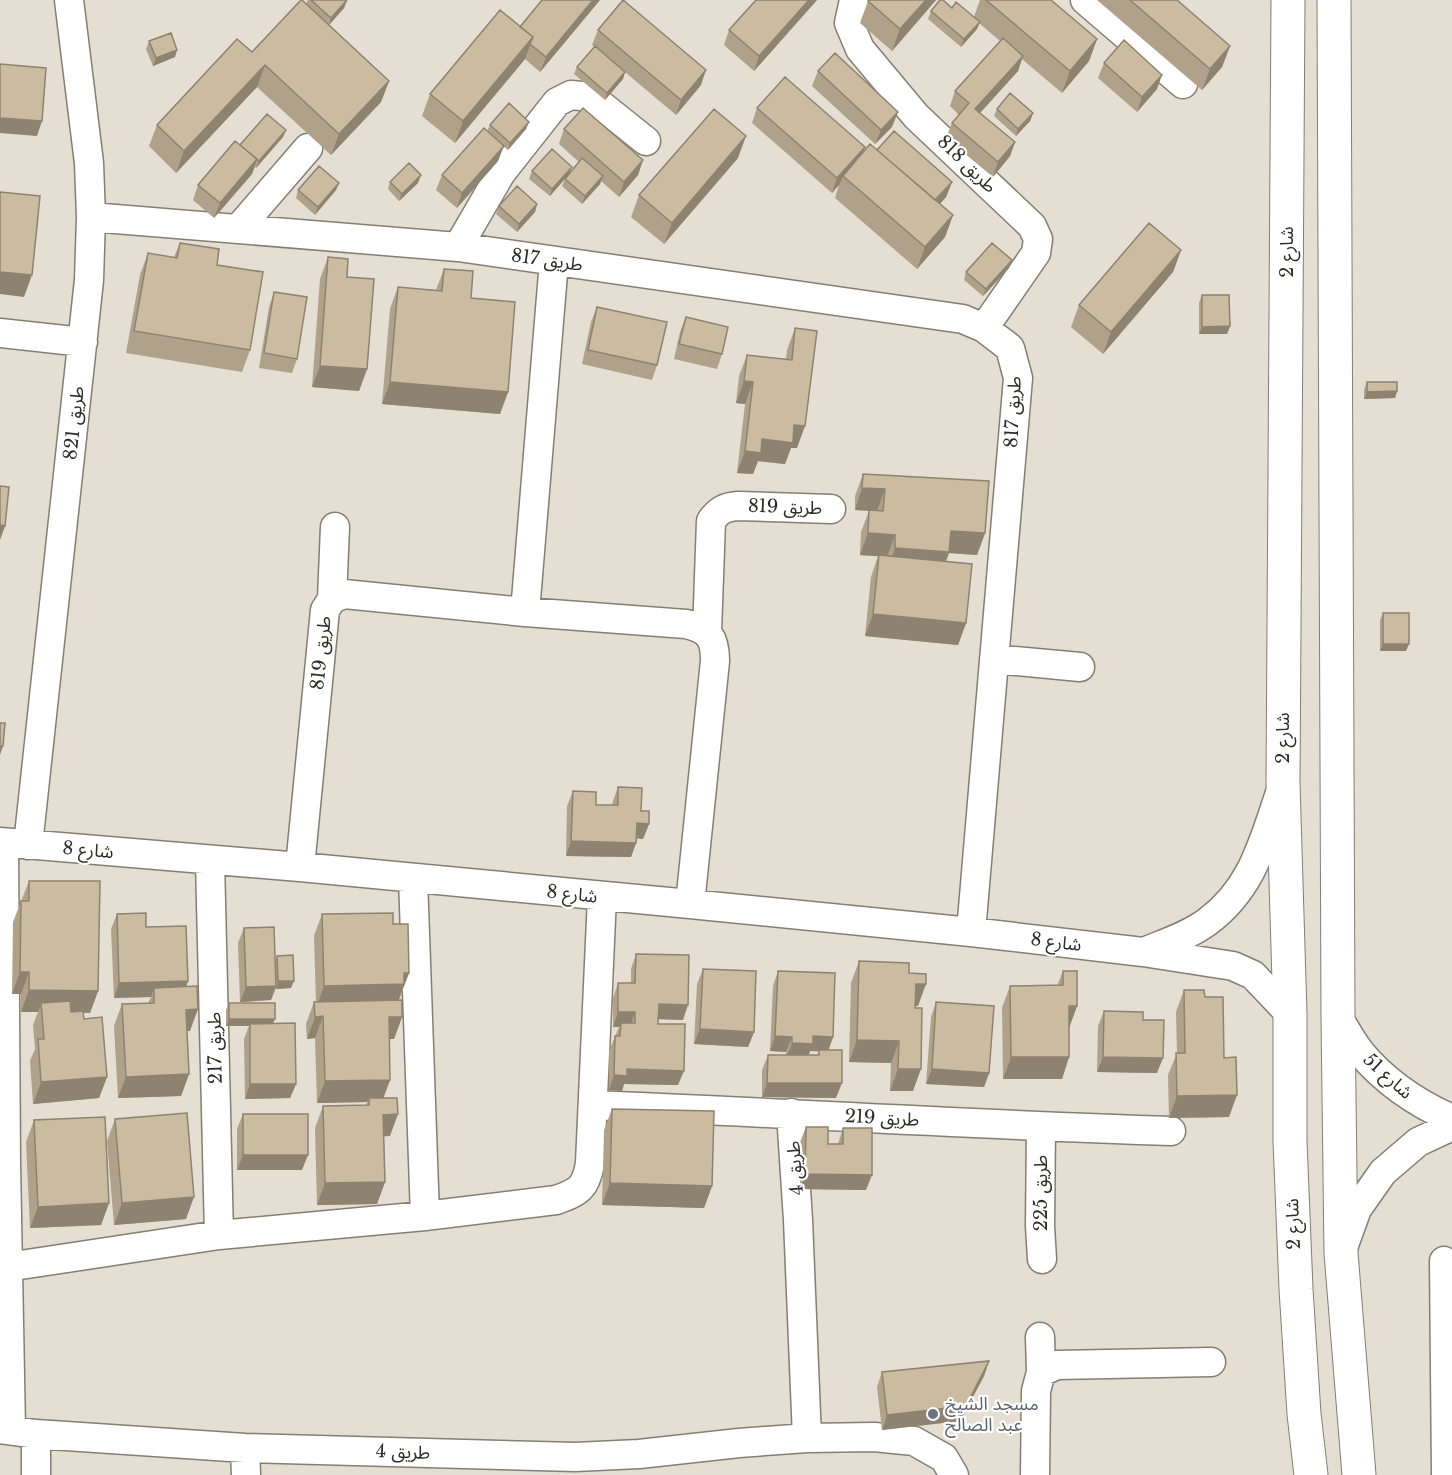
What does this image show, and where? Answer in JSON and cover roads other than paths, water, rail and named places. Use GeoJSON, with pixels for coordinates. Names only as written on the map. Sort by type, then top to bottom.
{"type":"FeatureCollection","features":[{"type":"Feature","properties":{"kind":"main road","name":"شارع 2"},"geometry":{"type":"LineString","coordinates":[[1288,0],[1283,783],[1290,1014],[1290,1141],[1296,1289],[1304,1414],[1311,1475]]}},
{"type":"Feature","properties":{"kind":"main road"},"geometry":{"type":"LineString","coordinates":[[1334,0],[1341,1253],[1359,1475]]}},
{"type":"Feature","properties":{"kind":"street","name":"طريق 821"},"geometry":{"type":"LineString","coordinates":[[36,1475],[16,1430],[7,1267],[10,843],[83,342],[88,280],[91,217],[89,163],[69,0]]}},
{"type":"Feature","properties":{"kind":"street","name":"طريق 818"},"geometry":{"type":"LineString","coordinates":[[854,0],[849,23],[860,48],[916,116],[1032,226],[1038,239],[1036,253],[984,328]]}},
{"type":"Feature","properties":{"kind":"street"},"geometry":{"type":"LineString","coordinates":[[1086,0],[1183,84]]}},
{"type":"Feature","properties":{"kind":"street"},"geometry":{"type":"LineString","coordinates":[[458,247],[501,173],[557,102],[571,95],[591,97],[646,141]]}},
{"type":"Feature","properties":{"kind":"street"},"geometry":{"type":"LineString","coordinates":[[238,229],[308,148]]}},
{"type":"Feature","properties":{"kind":"street","name":"طريق 817"},"geometry":{"type":"LineString","coordinates":[[91,217],[458,247],[963,319],[984,328],[1010,348],[1018,378],[971,932]]}},
{"type":"Feature","properties":{"kind":"street"},"geometry":{"type":"LineString","coordinates":[[525,612],[555,261]]}},
{"type":"Feature","properties":{"kind":"street"},"geometry":{"type":"LineString","coordinates":[[0,333],[83,342]]}},
{"type":"Feature","properties":{"kind":"street","name":"طريق 819"},"geometry":{"type":"LineString","coordinates":[[707,632],[711,521],[717,512],[727,506],[831,508]]}},
{"type":"Feature","properties":{"kind":"street"},"geometry":{"type":"LineString","coordinates":[[332,599],[335,527]]}},
{"type":"Feature","properties":{"kind":"street","name":"طريق 819"},"geometry":{"type":"LineString","coordinates":[[300,867],[323,622],[325,610],[332,599],[344,594],[525,612],[686,624],[697,626],[707,632],[715,646],[690,904]]}},
{"type":"Feature","properties":{"kind":"street"},"geometry":{"type":"LineString","coordinates":[[994,659],[1080,667]]}},
{"type":"Feature","properties":{"kind":"street","name":"شارع 8"},"geometry":{"type":"LineString","coordinates":[[1143,952],[1180,937],[1206,923],[1231,900],[1258,859],[1283,783]]}},
{"type":"Feature","properties":{"kind":"street","name":"شارع 8"},"geometry":{"type":"LineString","coordinates":[[10,843],[300,867],[690,904],[1143,952],[1233,966],[1253,975],[1290,1014]]}},
{"type":"Feature","properties":{"kind":"street","name":"طريق 217"},"geometry":{"type":"LineString","coordinates":[[210,861],[219,1235]]}},
{"type":"Feature","properties":{"kind":"street"},"geometry":{"type":"LineString","coordinates":[[413,878],[426,1216]]}},
{"type":"Feature","properties":{"kind":"street"},"geometry":{"type":"LineString","coordinates":[[7,1267],[219,1235],[426,1216],[556,1200],[572,1195],[588,1180],[594,1105],[602,897]]}},
{"type":"Feature","properties":{"kind":"street","name":"شارع 51"},"geometry":{"type":"LineString","coordinates":[[1338,1017],[1360,1052],[1389,1081],[1422,1105],[1452,1119]]}},
{"type":"Feature","properties":{"kind":"street","name":"طريق 219"},"geometry":{"type":"LineString","coordinates":[[594,1105],[1041,1127],[1171,1131]]}},
{"type":"Feature","properties":{"kind":"street","name":"طريق 4"},"geometry":{"type":"LineString","coordinates":[[791,1113],[807,1438]]}},
{"type":"Feature","properties":{"kind":"street"},"geometry":{"type":"LineString","coordinates":[[1341,1253],[1357,1209],[1383,1172],[1418,1142],[1452,1126]]}},
{"type":"Feature","properties":{"kind":"street","name":"طريق 225"},"geometry":{"type":"LineString","coordinates":[[1041,1127],[1042,1259]]}},
{"type":"Feature","properties":{"kind":"street"},"geometry":{"type":"LineString","coordinates":[[1444,1261],[1449,1425],[1446,1475]]}},
{"type":"Feature","properties":{"kind":"street"},"geometry":{"type":"LineString","coordinates":[[1035,1475],[1036,1391],[1041,1372],[1040,1337]]}},
{"type":"Feature","properties":{"kind":"street"},"geometry":{"type":"LineString","coordinates":[[1041,1372],[1057,1365],[1211,1362]]}},
{"type":"Feature","properties":{"kind":"street","name":"طريق 4"},"geometry":{"type":"LineString","coordinates":[[16,1430],[246,1461],[575,1457],[639,1454],[807,1438],[874,1437],[914,1441],[944,1458],[954,1475]]}},
{"type":"Feature","properties":{"kind":"place","name":"مسجد الشيخ عبد الصالح"},"geometry":{"type":"Point","coordinates":[933,1414]}}]}
